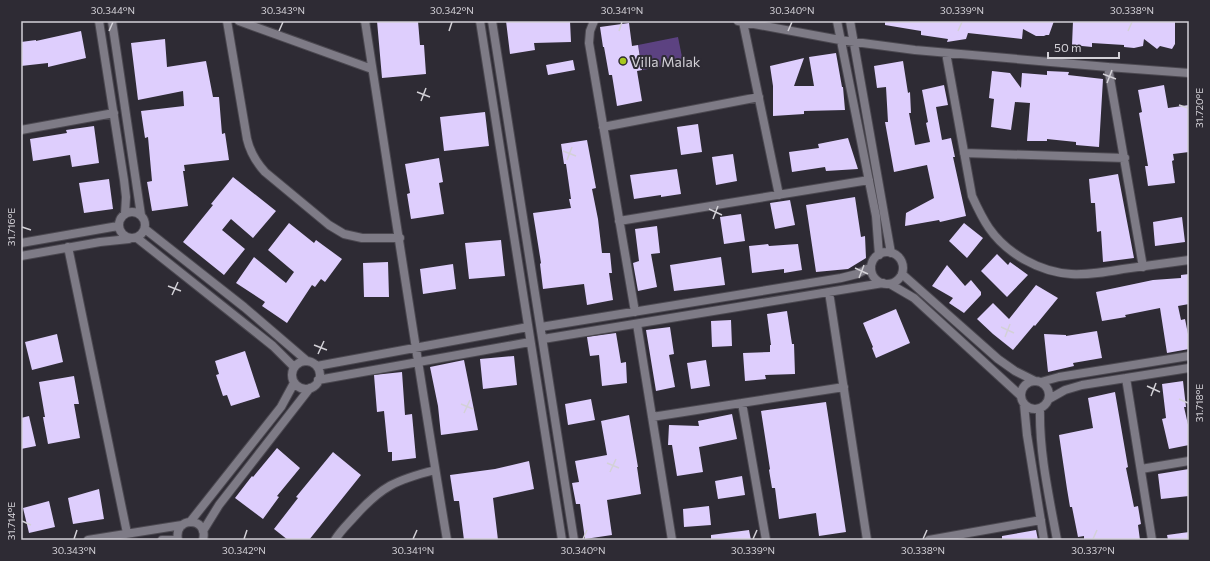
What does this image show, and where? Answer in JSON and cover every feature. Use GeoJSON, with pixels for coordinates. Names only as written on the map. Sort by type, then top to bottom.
{"type":"FeatureCollection","features":[{"type":"Feature","properties":{"kind":"street"},"geometry":{"type":"LineString","coordinates":[[99,21],[125,188],[124,214],[120,219],[118,226],[120,233],[133,238],[274,346],[294,367]]}},
{"type":"Feature","properties":{"kind":"street"},"geometry":{"type":"LineString","coordinates":[[112,21],[141,216]]}},
{"type":"Feature","properties":{"kind":"street"},"geometry":{"type":"LineString","coordinates":[[227,21],[247,139],[259,165],[265,172],[336,230],[353,237],[400,238]]}},
{"type":"Feature","properties":{"kind":"street"},"geometry":{"type":"LineString","coordinates":[[239,21],[372,69]]}},
{"type":"Feature","properties":{"kind":"street"},"geometry":{"type":"LineString","coordinates":[[365,21],[447,540]]}},
{"type":"Feature","properties":{"kind":"street"},"geometry":{"type":"LineString","coordinates":[[480,21],[562,540]]}},
{"type":"Feature","properties":{"kind":"street"},"geometry":{"type":"LineString","coordinates":[[492,21],[574,540]]}},
{"type":"Feature","properties":{"kind":"street"},"geometry":{"type":"LineString","coordinates":[[594,21],[590,31],[589,43],[635,312]]}},
{"type":"Feature","properties":{"kind":"street"},"geometry":{"type":"LineString","coordinates":[[837,21],[878,226],[879,255]]}},
{"type":"Feature","properties":{"kind":"street"},"geometry":{"type":"LineString","coordinates":[[850,21],[891,253]]}},
{"type":"Feature","properties":{"kind":"street"},"geometry":{"type":"LineString","coordinates":[[779,195],[759,97],[740,22],[840,40],[946,53],[1108,67],[1189,72]]}},
{"type":"Feature","properties":{"kind":"street"},"geometry":{"type":"LineString","coordinates":[[946,53],[972,196],[990,229],[1003,244],[1017,255],[1034,264],[1046,269],[1071,274],[1092,274],[1189,260]]}},
{"type":"Feature","properties":{"kind":"street"},"geometry":{"type":"LineString","coordinates":[[1108,67],[1143,267]]}},
{"type":"Feature","properties":{"kind":"street"},"geometry":{"type":"LineString","coordinates":[[603,127],[759,97]]}},
{"type":"Feature","properties":{"kind":"street"},"geometry":{"type":"LineString","coordinates":[[21,130],[114,113]]}},
{"type":"Feature","properties":{"kind":"street"},"geometry":{"type":"LineString","coordinates":[[964,153],[1124,158]]}},
{"type":"Feature","properties":{"kind":"street"},"geometry":{"type":"LineString","coordinates":[[619,221],[869,180]]}},
{"type":"Feature","properties":{"kind":"street"},"geometry":{"type":"LineString","coordinates":[[507,198],[520,196]]}},
{"type":"Feature","properties":{"kind":"street"},"geometry":{"type":"LineString","coordinates":[[21,256],[68,247],[133,238],[142,235],[145,228],[145,222],[141,216],[135,212],[124,214]]}},
{"type":"Feature","properties":{"kind":"street"},"geometry":{"type":"LineString","coordinates":[[21,243],[118,226]]}},
{"type":"Feature","properties":{"kind":"street"},"geometry":{"type":"LineString","coordinates":[[145,228],[244,307],[307,361],[317,366],[528,327]]}},
{"type":"Feature","properties":{"kind":"street"},"geometry":{"type":"LineString","coordinates":[[68,247],[127,534]]}},
{"type":"Feature","properties":{"kind":"street"},"geometry":{"type":"LineString","coordinates":[[318,380],[530,340],[887,284],[895,282],[902,274],[903,266],[900,259],[887,252],[875,258],[872,267],[873,275],[876,279],[887,284],[906,293],[917,302],[1030,408],[1040,408],[1047,403],[1049,399],[1073,387],[1189,368]]}},
{"type":"Feature","properties":{"kind":"street"},"geometry":{"type":"LineString","coordinates":[[541,327],[841,278],[857,274],[872,267]]}},
{"type":"Feature","properties":{"kind":"street"},"geometry":{"type":"LineString","coordinates":[[902,274],[998,358],[1016,371],[1044,384],[1049,391],[1049,399]]}},
{"type":"Feature","properties":{"kind":"street"},"geometry":{"type":"LineString","coordinates":[[829,292],[867,540]]}},
{"type":"Feature","properties":{"kind":"street"},"geometry":{"type":"LineString","coordinates":[[235,316],[244,307]]}},
{"type":"Feature","properties":{"kind":"street"},"geometry":{"type":"LineString","coordinates":[[637,324],[672,540]]}},
{"type":"Feature","properties":{"kind":"street"},"geometry":{"type":"LineString","coordinates":[[1044,540],[1027,435],[1023,400],[1024,388],[1026,384],[1189,356]]}},
{"type":"Feature","properties":{"kind":"street"},"geometry":{"type":"LineString","coordinates":[[307,361],[300,362],[294,367],[292,375],[294,383],[301,388],[310,388]]}},
{"type":"Feature","properties":{"kind":"street"},"geometry":{"type":"LineString","coordinates":[[203,540],[203,530],[219,505],[310,388],[316,384],[319,370],[317,366]]}},
{"type":"Feature","properties":{"kind":"street"},"geometry":{"type":"LineString","coordinates":[[1126,378],[1152,540]]}},
{"type":"Feature","properties":{"kind":"street"},"geometry":{"type":"LineString","coordinates":[[162,540],[178,540],[178,532],[281,407],[294,383]]}},
{"type":"Feature","properties":{"kind":"street"},"geometry":{"type":"LineString","coordinates":[[652,417],[844,387]]}},
{"type":"Feature","properties":{"kind":"street"},"geometry":{"type":"LineString","coordinates":[[742,403],[766,540]]}},
{"type":"Feature","properties":{"kind":"street"},"geometry":{"type":"LineString","coordinates":[[1040,408],[1042,456],[1057,540]]}},
{"type":"Feature","properties":{"kind":"street"},"geometry":{"type":"LineString","coordinates":[[1141,469],[1189,461]]}},
{"type":"Feature","properties":{"kind":"street"},"geometry":{"type":"LineString","coordinates":[[335,540],[366,504],[386,487],[410,476],[435,470]]}},
{"type":"Feature","properties":{"kind":"street"},"geometry":{"type":"LineString","coordinates":[[553,485],[565,483]]}},
{"type":"Feature","properties":{"kind":"street"},"geometry":{"type":"LineString","coordinates":[[929,540],[1041,520]]}},
{"type":"Feature","properties":{"kind":"street"},"geometry":{"type":"LineString","coordinates":[[88,540],[186,523],[198,524],[203,530]]}},
{"type":"Feature","properties":{"kind":"shaded area"},"geometry":{"type":"Polygon","coordinates":[[[678,37],[683,62],[643,70],[638,45],[678,37]]]}},
{"type":"Feature","properties":{"kind":"building"},"geometry":{"type":"Polygon","coordinates":[[[377,21],[418,21],[420,45],[424,45],[426,74],[382,78],[377,21]]]}},
{"type":"Feature","properties":{"kind":"building"},"geometry":{"type":"Polygon","coordinates":[[[506,21],[570,21],[571,42],[534,43],[535,50],[510,54],[506,21]]]}},
{"type":"Feature","properties":{"kind":"building"},"geometry":{"type":"Polygon","coordinates":[[[885,21],[1054,21],[1049,35],[1044,36],[1036,36],[1023,29],[1022,39],[968,33],[966,39],[947,42],[948,39],[921,35],[921,31],[885,25],[885,21]]]}},
{"type":"Feature","properties":{"kind":"building"},"geometry":{"type":"Polygon","coordinates":[[[1073,21],[1175,21],[1175,44],[1172,49],[1160,46],[1157,49],[1144,39],[1143,46],[1134,48],[1124,47],[1124,45],[1092,43],[1092,47],[1072,45],[1073,21]]]}},
{"type":"Feature","properties":{"kind":"building"},"geometry":{"type":"Polygon","coordinates":[[[629,23],[632,46],[638,45],[642,70],[637,71],[642,101],[617,106],[612,75],[609,75],[600,27],[629,23]]]}},
{"type":"Feature","properties":{"kind":"building"},"geometry":{"type":"Polygon","coordinates":[[[81,31],[86,58],[48,67],[48,63],[21,66],[21,42],[36,41],[81,31]]]}},
{"type":"Feature","properties":{"kind":"building"},"geometry":{"type":"Polygon","coordinates":[[[165,39],[167,67],[206,61],[213,97],[219,97],[222,134],[225,133],[229,160],[184,165],[185,171],[183,171],[188,206],[152,211],[147,182],[152,181],[148,137],[145,138],[141,111],[184,106],[183,91],[138,100],[131,43],[165,39]]]}},
{"type":"Feature","properties":{"kind":"building"},"geometry":{"type":"Polygon","coordinates":[[[836,53],[843,87],[845,110],[804,111],[804,114],[773,116],[773,86],[770,66],[804,58],[794,86],[814,86],[809,57],[836,53]]]}},
{"type":"Feature","properties":{"kind":"building"},"geometry":{"type":"Polygon","coordinates":[[[573,60],[575,70],[548,75],[546,65],[573,60]]]}},
{"type":"Feature","properties":{"kind":"building"},"geometry":{"type":"Polygon","coordinates":[[[903,61],[908,93],[910,92],[911,113],[909,113],[915,145],[930,142],[922,90],[944,85],[948,105],[936,107],[942,140],[951,138],[955,157],[953,157],[966,216],[940,222],[939,220],[905,226],[906,213],[934,198],[927,165],[894,172],[885,122],[888,122],[886,87],[877,88],[874,66],[903,61]]]}},
{"type":"Feature","properties":{"kind":"building"},"geometry":{"type":"Polygon","coordinates":[[[992,71],[1010,73],[1021,88],[1022,73],[1047,75],[1047,71],[1069,72],[1068,75],[1103,79],[1099,147],[1076,145],[1076,142],[1047,139],[1047,141],[1027,141],[1030,103],[1015,102],[1011,130],[991,127],[994,99],[989,98],[992,71]]]}},
{"type":"Feature","properties":{"kind":"building"},"geometry":{"type":"Polygon","coordinates":[[[1164,85],[1168,108],[1189,105],[1189,152],[1173,154],[1174,160],[1172,161],[1175,183],[1148,186],[1145,166],[1148,166],[1139,113],[1142,112],[1138,90],[1164,85]]]}},
{"type":"Feature","properties":{"kind":"building"},"geometry":{"type":"Polygon","coordinates":[[[485,112],[489,146],[444,151],[440,117],[485,112]]]}},
{"type":"Feature","properties":{"kind":"building"},"geometry":{"type":"Polygon","coordinates":[[[698,124],[702,152],[681,155],[677,127],[698,124]]]}},
{"type":"Feature","properties":{"kind":"building"},"geometry":{"type":"Polygon","coordinates":[[[94,126],[99,163],[72,167],[70,155],[33,161],[30,139],[67,133],[66,130],[94,126]]]}},
{"type":"Feature","properties":{"kind":"building"},"geometry":{"type":"Polygon","coordinates":[[[848,138],[858,169],[826,171],[825,167],[792,172],[789,152],[819,148],[818,144],[848,138]]]}},
{"type":"Feature","properties":{"kind":"building"},"geometry":{"type":"Polygon","coordinates":[[[587,140],[596,188],[592,189],[598,219],[602,253],[610,253],[612,273],[609,273],[613,300],[587,305],[584,284],[543,289],[541,263],[533,213],[571,208],[566,164],[564,164],[561,144],[587,140]]]}},
{"type":"Feature","properties":{"kind":"building"},"geometry":{"type":"Polygon","coordinates":[[[733,154],[737,181],[716,185],[712,157],[733,154]]]}},
{"type":"Feature","properties":{"kind":"building"},"geometry":{"type":"Polygon","coordinates":[[[439,158],[443,182],[439,183],[444,214],[411,219],[407,194],[410,193],[405,164],[439,158]]]}},
{"type":"Feature","properties":{"kind":"building"},"geometry":{"type":"Polygon","coordinates":[[[677,169],[681,194],[634,199],[630,175],[677,169]]]}},
{"type":"Feature","properties":{"kind":"building"},"geometry":{"type":"Polygon","coordinates":[[[1118,174],[1134,258],[1103,262],[1101,231],[1097,232],[1095,203],[1091,203],[1089,179],[1118,174]]]}},
{"type":"Feature","properties":{"kind":"building"},"geometry":{"type":"Polygon","coordinates":[[[233,177],[276,211],[253,238],[231,219],[222,230],[245,249],[224,275],[183,242],[213,205],[211,204],[233,177]]]}},
{"type":"Feature","properties":{"kind":"building"},"geometry":{"type":"Polygon","coordinates":[[[109,179],[113,209],[84,213],[79,183],[109,179]]]}},
{"type":"Feature","properties":{"kind":"building"},"geometry":{"type":"Polygon","coordinates":[[[855,197],[861,237],[865,236],[866,258],[848,269],[816,272],[806,205],[855,197]]]}},
{"type":"Feature","properties":{"kind":"building"},"geometry":{"type":"Polygon","coordinates":[[[790,200],[795,225],[775,229],[770,203],[790,200]]]}},
{"type":"Feature","properties":{"kind":"building"},"geometry":{"type":"Polygon","coordinates":[[[741,214],[745,241],[724,244],[720,217],[741,214]]]}},
{"type":"Feature","properties":{"kind":"building"},"geometry":{"type":"Polygon","coordinates":[[[1182,217],[1185,242],[1155,246],[1153,222],[1182,217]]]}},
{"type":"Feature","properties":{"kind":"building"},"geometry":{"type":"Polygon","coordinates":[[[289,223],[314,243],[316,240],[342,259],[325,282],[321,279],[315,287],[312,285],[287,323],[262,306],[265,302],[236,283],[254,257],[286,283],[294,272],[268,250],[289,223]]]}},
{"type":"Feature","properties":{"kind":"building"},"geometry":{"type":"Polygon","coordinates":[[[964,223],[983,238],[967,258],[949,241],[964,223]]]}},
{"type":"Feature","properties":{"kind":"building"},"geometry":{"type":"Polygon","coordinates":[[[657,226],[660,253],[651,254],[657,287],[638,291],[633,263],[639,261],[635,229],[657,226]]]}},
{"type":"Feature","properties":{"kind":"building"},"geometry":{"type":"Polygon","coordinates":[[[501,240],[505,276],[469,279],[465,243],[501,240]]]}},
{"type":"Feature","properties":{"kind":"building"},"geometry":{"type":"Polygon","coordinates":[[[768,244],[769,246],[798,244],[802,270],[784,273],[784,269],[752,273],[749,246],[768,244]]]}},
{"type":"Feature","properties":{"kind":"building"},"geometry":{"type":"Polygon","coordinates":[[[997,254],[1008,265],[1010,262],[1028,275],[1007,297],[981,271],[997,254]]]}},
{"type":"Feature","properties":{"kind":"building"},"geometry":{"type":"Polygon","coordinates":[[[721,257],[725,285],[674,291],[670,265],[721,257]]]}},
{"type":"Feature","properties":{"kind":"building"},"geometry":{"type":"Polygon","coordinates":[[[388,262],[389,297],[364,297],[363,263],[388,262]]]}},
{"type":"Feature","properties":{"kind":"building"},"geometry":{"type":"Polygon","coordinates":[[[453,264],[456,289],[423,294],[420,269],[453,264]]]}},
{"type":"Feature","properties":{"kind":"building"},"geometry":{"type":"Polygon","coordinates":[[[947,265],[965,286],[971,280],[981,292],[981,295],[964,313],[949,303],[953,298],[932,286],[947,265]]]}},
{"type":"Feature","properties":{"kind":"building"},"geometry":{"type":"Polygon","coordinates":[[[1189,274],[1189,304],[1178,306],[1181,320],[1185,319],[1189,339],[1189,349],[1167,353],[1160,308],[1125,315],[1126,317],[1102,321],[1096,292],[1153,280],[1181,278],[1181,275],[1189,274]]]}},
{"type":"Feature","properties":{"kind":"building"},"geometry":{"type":"Polygon","coordinates":[[[1036,285],[1058,298],[1013,350],[977,319],[993,303],[1009,319],[1036,285]]]}},
{"type":"Feature","properties":{"kind":"building"},"geometry":{"type":"Polygon","coordinates":[[[896,309],[910,343],[876,358],[863,323],[896,309]]]}},
{"type":"Feature","properties":{"kind":"building"},"geometry":{"type":"Polygon","coordinates":[[[787,311],[792,344],[794,344],[795,374],[765,375],[766,379],[745,381],[743,353],[770,352],[771,345],[767,314],[787,311]]]}},
{"type":"Feature","properties":{"kind":"building"},"geometry":{"type":"Polygon","coordinates":[[[731,320],[732,346],[712,347],[711,321],[731,320]]]}},
{"type":"Feature","properties":{"kind":"building"},"geometry":{"type":"Polygon","coordinates":[[[670,327],[674,354],[669,355],[675,387],[656,391],[646,330],[670,327]]]}},
{"type":"Feature","properties":{"kind":"building"},"geometry":{"type":"Polygon","coordinates":[[[1097,331],[1102,358],[1073,363],[1074,366],[1048,372],[1044,334],[1066,336],[1097,331]]]}},
{"type":"Feature","properties":{"kind":"building"},"geometry":{"type":"Polygon","coordinates":[[[616,333],[621,363],[626,362],[627,383],[602,386],[599,355],[590,356],[587,337],[616,333]]]}},
{"type":"Feature","properties":{"kind":"building"},"geometry":{"type":"Polygon","coordinates":[[[57,334],[63,362],[32,370],[25,342],[57,334]]]}},
{"type":"Feature","properties":{"kind":"building"},"geometry":{"type":"Polygon","coordinates":[[[245,351],[260,397],[231,406],[227,395],[223,396],[216,375],[219,374],[215,361],[245,351]]]}},
{"type":"Feature","properties":{"kind":"building"},"geometry":{"type":"Polygon","coordinates":[[[514,356],[517,385],[483,389],[480,359],[514,356]]]}},
{"type":"Feature","properties":{"kind":"building"},"geometry":{"type":"Polygon","coordinates":[[[464,360],[478,430],[441,435],[438,406],[430,367],[464,360]]]}},
{"type":"Feature","properties":{"kind":"building"},"geometry":{"type":"Polygon","coordinates":[[[706,360],[710,386],[691,389],[687,363],[706,360]]]}},
{"type":"Feature","properties":{"kind":"building"},"geometry":{"type":"Polygon","coordinates":[[[402,372],[405,415],[412,414],[416,458],[392,461],[392,452],[388,452],[384,411],[377,412],[374,375],[402,372]]]}},
{"type":"Feature","properties":{"kind":"building"},"geometry":{"type":"Polygon","coordinates":[[[74,376],[79,404],[74,404],[80,438],[48,444],[39,382],[74,376]]]}},
{"type":"Feature","properties":{"kind":"building"},"geometry":{"type":"Polygon","coordinates":[[[1183,381],[1186,407],[1184,407],[1189,429],[1189,445],[1169,449],[1162,419],[1166,418],[1162,384],[1183,381]]]}},
{"type":"Feature","properties":{"kind":"building"},"geometry":{"type":"Polygon","coordinates":[[[1115,392],[1128,467],[1126,468],[1134,507],[1138,506],[1141,524],[1138,525],[1140,540],[1084,540],[1084,536],[1078,537],[1072,507],[1070,507],[1059,435],[1093,428],[1088,398],[1115,392]]]}},
{"type":"Feature","properties":{"kind":"building"},"geometry":{"type":"Polygon","coordinates":[[[591,399],[595,420],[568,425],[565,404],[591,399]]]}},
{"type":"Feature","properties":{"kind":"building"},"geometry":{"type":"Polygon","coordinates":[[[826,402],[846,532],[819,536],[816,513],[779,519],[775,488],[772,488],[769,470],[761,411],[826,402]]]}},
{"type":"Feature","properties":{"kind":"building"},"geometry":{"type":"Polygon","coordinates":[[[732,414],[737,439],[699,447],[703,472],[677,476],[672,445],[668,445],[669,425],[699,426],[698,421],[732,414]]]}},
{"type":"Feature","properties":{"kind":"building"},"geometry":{"type":"Polygon","coordinates":[[[629,415],[641,494],[607,500],[612,535],[585,539],[580,504],[576,504],[572,483],[579,482],[575,461],[607,455],[601,421],[629,415]]]}},
{"type":"Feature","properties":{"kind":"building"},"geometry":{"type":"Polygon","coordinates":[[[29,416],[36,446],[21,449],[21,418],[29,416]]]}},
{"type":"Feature","properties":{"kind":"building"},"geometry":{"type":"Polygon","coordinates":[[[277,448],[300,468],[277,496],[279,497],[263,519],[235,498],[277,448]]]}},
{"type":"Feature","properties":{"kind":"building"},"geometry":{"type":"Polygon","coordinates":[[[333,452],[361,475],[309,540],[288,540],[274,529],[298,498],[296,497],[333,452]]]}},
{"type":"Feature","properties":{"kind":"building"},"geometry":{"type":"Polygon","coordinates":[[[529,461],[534,489],[493,498],[498,540],[464,540],[459,501],[454,501],[450,475],[495,469],[529,461]]]}},
{"type":"Feature","properties":{"kind":"building"},"geometry":{"type":"Polygon","coordinates":[[[1189,469],[1189,496],[1161,499],[1158,474],[1189,469]]]}},
{"type":"Feature","properties":{"kind":"building"},"geometry":{"type":"Polygon","coordinates":[[[742,476],[745,495],[718,499],[715,481],[742,476]]]}},
{"type":"Feature","properties":{"kind":"building"},"geometry":{"type":"Polygon","coordinates":[[[99,489],[104,519],[73,524],[68,498],[99,489]]]}},
{"type":"Feature","properties":{"kind":"building"},"geometry":{"type":"Polygon","coordinates":[[[49,501],[55,527],[29,533],[23,508],[49,501]]]}},
{"type":"Feature","properties":{"kind":"building"},"geometry":{"type":"Polygon","coordinates":[[[709,506],[711,525],[684,527],[683,509],[709,506]]]}},
{"type":"Feature","properties":{"kind":"building"},"geometry":{"type":"Polygon","coordinates":[[[749,530],[751,540],[711,540],[711,535],[749,530]]]}},
{"type":"Feature","properties":{"kind":"building"},"geometry":{"type":"Polygon","coordinates":[[[1036,530],[1038,540],[1002,540],[1002,536],[1036,530]]]}},
{"type":"Feature","properties":{"kind":"building"},"geometry":{"type":"Polygon","coordinates":[[[1189,532],[1189,540],[1168,540],[1167,535],[1189,532]]]}},
{"type":"Feature","properties":{"kind":"place","name":"Villa Malak"},"geometry":{"type":"Point","coordinates":[623,61]}}]}
